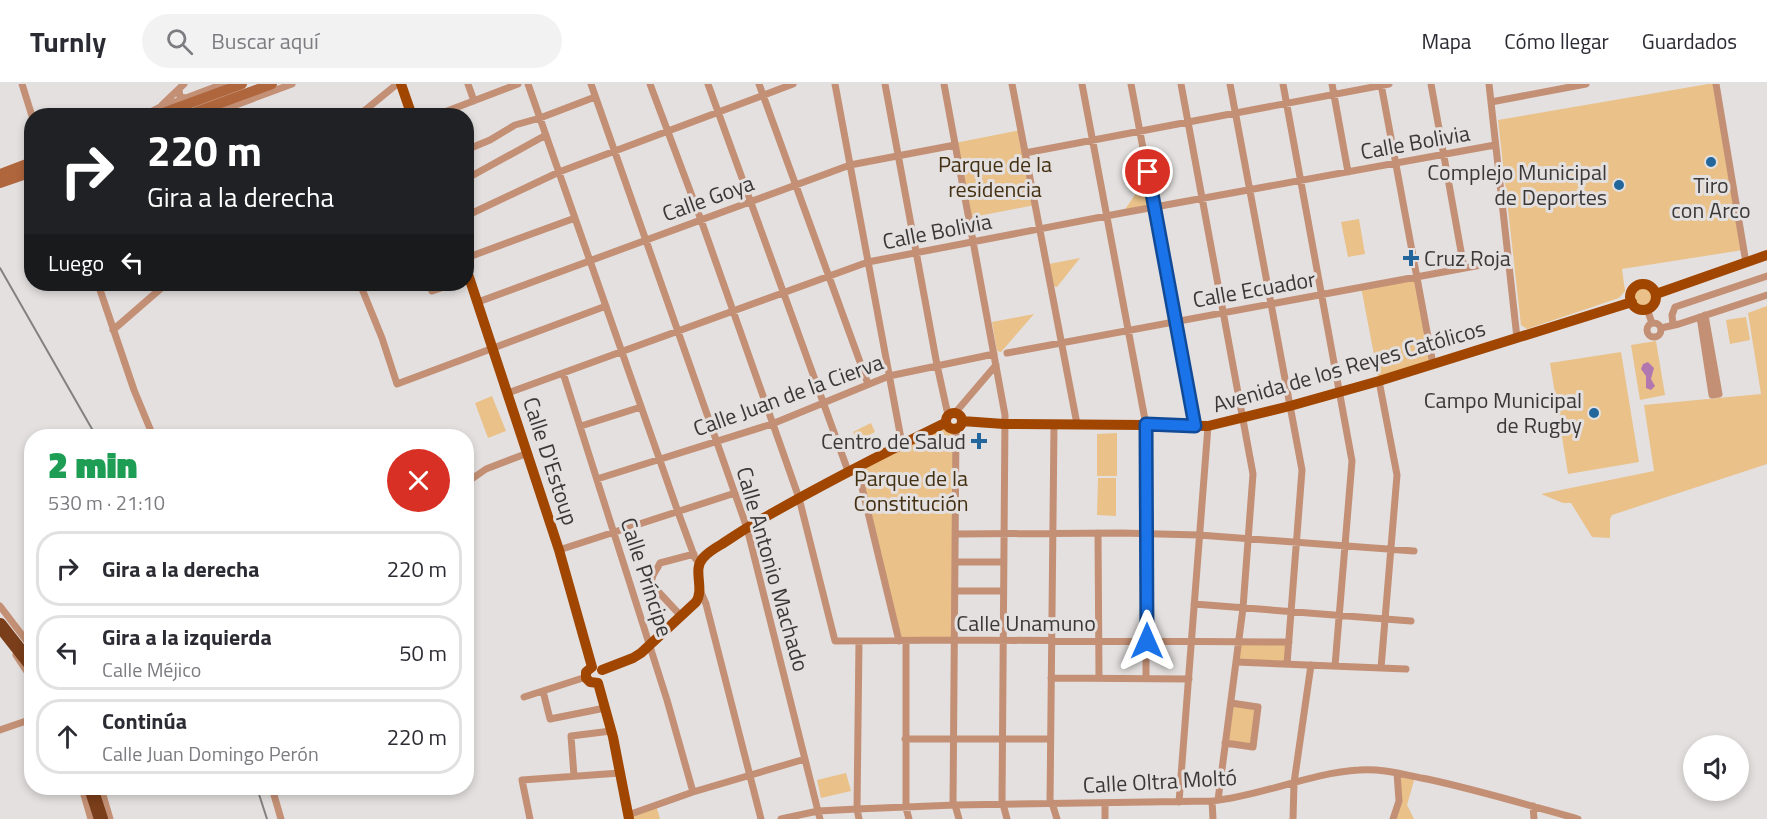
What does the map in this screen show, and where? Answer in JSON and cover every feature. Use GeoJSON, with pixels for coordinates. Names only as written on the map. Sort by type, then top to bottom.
{"type":"FeatureCollection","features":[{"type":"Feature","properties":{"kind":"highway"},"geometry":{"type":"LineString","coordinates":[[0,625],[24,656]]}},
{"type":"Feature","properties":{"kind":"highway"},"geometry":{"type":"LineString","coordinates":[[93,795],[101,819]]}},
{"type":"Feature","properties":{"kind":"main road"},"geometry":{"type":"LineString","coordinates":[[166,108],[242,84]]}},
{"type":"Feature","properties":{"kind":"main road"},"geometry":{"type":"LineString","coordinates":[[207,108],[272,84]]}},
{"type":"Feature","properties":{"kind":"main road"},"geometry":{"type":"LineString","coordinates":[[399,84],[409,108]]}},
{"type":"Feature","properties":{"kind":"main road"},"geometry":{"type":"LineString","coordinates":[[0,174],[24,165]]}},
{"type":"Feature","properties":{"kind":"main road"},"geometry":{"type":"LineString","coordinates":[[0,183],[24,175]]}},
{"type":"Feature","properties":{"kind":"main road"},"geometry":{"type":"LineString","coordinates":[[1656,294],[1767,255]]}},
{"type":"Feature","properties":{"kind":"main road"},"geometry":{"type":"LineString","coordinates":[[1638,285],[1650,285],[1656,294],[1655,302],[1647,309],[1640,309],[1632,302],[1631,291],[1638,285]]}},
{"type":"Feature","properties":{"kind":"main road","name":"Calle D'Estoup"},"geometry":{"type":"LineString","coordinates":[[474,291],[597,669]]}},
{"type":"Feature","properties":{"kind":"main road","name":"Avenida de los Reyes Católicos"},"geometry":{"type":"LineString","coordinates":[[953,421],[1054,425],[1208,426],[1378,381],[1632,302]]}},
{"type":"Feature","properties":{"kind":"main road"},"geometry":{"type":"LineString","coordinates":[[598,683],[590,682],[586,677],[588,670],[633,658],[650,646],[700,597],[696,558],[709,553],[747,528],[853,469],[953,421]]}},
{"type":"Feature","properties":{"kind":"main road"},"geometry":{"type":"LineString","coordinates":[[597,669],[603,677],[598,683]]}},
{"type":"Feature","properties":{"kind":"main road"},"geometry":{"type":"LineString","coordinates":[[598,683],[611,731],[629,817]]}},
{"type":"Feature","properties":{"kind":"street"},"geometry":{"type":"LineString","coordinates":[[22,84],[30,108]]}},
{"type":"Feature","properties":{"kind":"street"},"geometry":{"type":"LineString","coordinates":[[164,108],[223,84]]}},
{"type":"Feature","properties":{"kind":"street"},"geometry":{"type":"LineString","coordinates":[[228,108],[292,84]]}},
{"type":"Feature","properties":{"kind":"street"},"geometry":{"type":"LineString","coordinates":[[368,108],[399,84]]}},
{"type":"Feature","properties":{"kind":"street"},"geometry":{"type":"LineString","coordinates":[[468,84],[474,101]]}},
{"type":"Feature","properties":{"kind":"street"},"geometry":{"type":"LineString","coordinates":[[458,108],[518,84]]}},
{"type":"Feature","properties":{"kind":"street"},"geometry":{"type":"LineString","coordinates":[[528,84],[696,558],[660,563],[657,571],[651,577],[653,586],[681,616]]}},
{"type":"Feature","properties":{"kind":"street","name":"Calle Antonio Machado"},"geometry":{"type":"LineString","coordinates":[[591,84],[747,528],[820,819]]}},
{"type":"Feature","properties":{"kind":"street"},"geometry":{"type":"LineString","coordinates":[[650,84],[734,311],[799,498]]}},
{"type":"Feature","properties":{"kind":"street"},"geometry":{"type":"LineString","coordinates":[[708,84],[824,404],[853,469],[902,641],[906,808],[909,819]]}},
{"type":"Feature","properties":{"kind":"street"},"geometry":{"type":"LineString","coordinates":[[759,84],[868,384]]}},
{"type":"Feature","properties":{"kind":"street"},"geometry":{"type":"LineString","coordinates":[[474,212],[559,172],[792,84]]}},
{"type":"Feature","properties":{"kind":"street"},"geometry":{"type":"LineString","coordinates":[[835,84],[902,444]]}},
{"type":"Feature","properties":{"kind":"street"},"geometry":{"type":"LineString","coordinates":[[885,84],[937,365],[953,421],[956,534],[953,740],[954,805],[958,819]]}},
{"type":"Feature","properties":{"kind":"street"},"geometry":{"type":"LineString","coordinates":[[944,84],[1005,415],[1002,739],[1003,804],[1007,819]]}},
{"type":"Feature","properties":{"kind":"street"},"geometry":{"type":"LineString","coordinates":[[1012,84],[1077,424]]}},
{"type":"Feature","properties":{"kind":"street"},"geometry":{"type":"LineString","coordinates":[[1082,84],[1146,424],[1146,678]]}},
{"type":"Feature","properties":{"kind":"street"},"geometry":{"type":"LineString","coordinates":[[1131,84],[1195,426]]}},
{"type":"Feature","properties":{"kind":"street"},"geometry":{"type":"LineString","coordinates":[[1181,84],[1253,474],[1243,608],[1213,819]]}},
{"type":"Feature","properties":{"kind":"street"},"geometry":{"type":"LineString","coordinates":[[1230,84],[1302,470],[1287,664]]}},
{"type":"Feature","properties":{"kind":"street"},"geometry":{"type":"LineString","coordinates":[[1283,84],[1352,461],[1335,666]]}},
{"type":"Feature","properties":{"kind":"street"},"geometry":{"type":"LineString","coordinates":[[1332,84],[1348,172]]}},
{"type":"Feature","properties":{"kind":"street"},"geometry":{"type":"LineString","coordinates":[[1025,153],[1384,84],[1433,364]]}},
{"type":"Feature","properties":{"kind":"street"},"geometry":{"type":"LineString","coordinates":[[1431,84],[1464,268]]}},
{"type":"Feature","properties":{"kind":"street"},"geometry":{"type":"LineString","coordinates":[[1489,84],[1517,338]]}},
{"type":"Feature","properties":{"kind":"street"},"geometry":{"type":"LineString","coordinates":[[1491,102],[1586,84]]}},
{"type":"Feature","properties":{"kind":"street"},"geometry":{"type":"LineString","coordinates":[[1716,84],[1746,262]]}},
{"type":"Feature","properties":{"kind":"street"},"geometry":{"type":"LineString","coordinates":[[181,87],[180,97],[186,98]]}},
{"type":"Feature","properties":{"kind":"street"},"geometry":{"type":"LineString","coordinates":[[160,108],[181,87]]}},
{"type":"Feature","properties":{"kind":"street"},"geometry":{"type":"LineString","coordinates":[[474,147],[515,125],[595,97]]}},
{"type":"Feature","properties":{"kind":"street"},"geometry":{"type":"LineString","coordinates":[[474,175],[546,135]]}},
{"type":"Feature","properties":{"kind":"street","name":"Calle Goya"},"geometry":{"type":"LineString","coordinates":[[478,302],[850,165],[956,145]]}},
{"type":"Feature","properties":{"kind":"street","name":"Calle Bolivia"},"geometry":{"type":"LineString","coordinates":[[508,393],[868,262],[1495,146]]}},
{"type":"Feature","properties":{"kind":"street"},"geometry":{"type":"LineString","coordinates":[[474,255],[575,218]]}},
{"type":"Feature","properties":{"kind":"street","name":"Calle Ecuador"},"geometry":{"type":"LineString","coordinates":[[1007,353],[1508,260]]}},
{"type":"Feature","properties":{"kind":"street"},"geometry":{"type":"LineString","coordinates":[[1673,325],[1672,313],[1675,308],[1767,276]]}},
{"type":"Feature","properties":{"kind":"street"},"geometry":{"type":"LineString","coordinates":[[100,291],[134,390],[150,429]]}},
{"type":"Feature","properties":{"kind":"street"},"geometry":{"type":"LineString","coordinates":[[113,330],[158,291]]}},
{"type":"Feature","properties":{"kind":"street"},"geometry":{"type":"LineString","coordinates":[[363,291],[397,384],[606,306]]}},
{"type":"Feature","properties":{"kind":"street"},"geometry":{"type":"LineString","coordinates":[[1661,328],[1767,295]]}},
{"type":"Feature","properties":{"kind":"street"},"geometry":{"type":"LineString","coordinates":[[1647,309],[1652,323]]}},
{"type":"Feature","properties":{"kind":"street"},"geometry":{"type":"LineString","coordinates":[[1702,316],[1719,394],[1713,395],[1702,316]]}},
{"type":"Feature","properties":{"kind":"street"},"geometry":{"type":"LineString","coordinates":[[1652,323],[1661,328]]}},
{"type":"Feature","properties":{"kind":"street"},"geometry":{"type":"LineString","coordinates":[[1652,323],[1647,330],[1651,336],[1657,336],[1661,328]]}},
{"type":"Feature","properties":{"kind":"street","name":"Calle Juan de la Cierva"},"geometry":{"type":"LineString","coordinates":[[597,479],[772,424],[889,376],[994,354]]}},
{"type":"Feature","properties":{"kind":"street"},"geometry":{"type":"LineString","coordinates":[[953,421],[996,365]]}},
{"type":"Feature","properties":{"kind":"street","name":"Calle Príncipe"},"geometry":{"type":"LineString","coordinates":[[563,374],[667,700],[693,792]]}},
{"type":"Feature","properties":{"kind":"street"},"geometry":{"type":"LineString","coordinates":[[1378,381],[1397,475],[1381,668]]}},
{"type":"Feature","properties":{"kind":"street"},"geometry":{"type":"LineString","coordinates":[[580,426],[641,407]]}},
{"type":"Feature","properties":{"kind":"street"},"geometry":{"type":"LineString","coordinates":[[1054,425],[1050,740],[1051,803],[1057,819]]}},
{"type":"Feature","properties":{"kind":"street"},"geometry":{"type":"LineString","coordinates":[[1179,802],[1208,426]]}},
{"type":"Feature","properties":{"kind":"street"},"geometry":{"type":"LineString","coordinates":[[474,477],[486,469],[528,453]]}},
{"type":"Feature","properties":{"kind":"street"},"geometry":{"type":"LineString","coordinates":[[559,550],[735,493]]}},
{"type":"Feature","properties":{"kind":"street","name":"Calle Unamuno"},"geometry":{"type":"LineString","coordinates":[[799,498],[835,641],[1289,642]]}},
{"type":"Feature","properties":{"kind":"street"},"geometry":{"type":"LineString","coordinates":[[1098,533],[1099,678]]}},
{"type":"Feature","properties":{"kind":"street"},"geometry":{"type":"LineString","coordinates":[[956,534],[1199,535],[1414,551]]}},
{"type":"Feature","properties":{"kind":"street"},"geometry":{"type":"LineString","coordinates":[[956,562],[1003,562]]}},
{"type":"Feature","properties":{"kind":"street"},"geometry":{"type":"LineString","coordinates":[[700,590],[706,604],[761,819]]}},
{"type":"Feature","properties":{"kind":"street"},"geometry":{"type":"LineString","coordinates":[[955,591],[1003,591]]}},
{"type":"Feature","properties":{"kind":"street"},"geometry":{"type":"LineString","coordinates":[[1194,604],[1411,621]]}},
{"type":"Feature","properties":{"kind":"street"},"geometry":{"type":"LineString","coordinates":[[0,606],[24,638]]}},
{"type":"Feature","properties":{"kind":"street"},"geometry":{"type":"LineString","coordinates":[[0,633],[24,668]]}},
{"type":"Feature","properties":{"kind":"street"},"geometry":{"type":"LineString","coordinates":[[859,641],[857,809],[859,819]]}},
{"type":"Feature","properties":{"kind":"street"},"geometry":{"type":"LineString","coordinates":[[1236,662],[1407,669]]}},
{"type":"Feature","properties":{"kind":"street"},"geometry":{"type":"LineString","coordinates":[[1293,819],[1294,783],[1311,666]]}},
{"type":"Feature","properties":{"kind":"street"},"geometry":{"type":"LineString","coordinates":[[524,698],[586,677]]}},
{"type":"Feature","properties":{"kind":"street"},"geometry":{"type":"LineString","coordinates":[[1051,678],[1189,679]]}},
{"type":"Feature","properties":{"kind":"street"},"geometry":{"type":"LineString","coordinates":[[543,691],[550,719],[605,708]]}},
{"type":"Feature","properties":{"kind":"street"},"geometry":{"type":"LineString","coordinates":[[1225,743],[1253,747],[1258,707],[1231,703]]}},
{"type":"Feature","properties":{"kind":"street"},"geometry":{"type":"LineString","coordinates":[[0,730],[24,721]]}},
{"type":"Feature","properties":{"kind":"street"},"geometry":{"type":"LineString","coordinates":[[574,776],[571,736],[611,731]]}},
{"type":"Feature","properties":{"kind":"street"},"geometry":{"type":"LineString","coordinates":[[905,739],[1050,740]]}},
{"type":"Feature","properties":{"kind":"street"},"geometry":{"type":"LineString","coordinates":[[629,817],[693,792],[805,759]]}},
{"type":"Feature","properties":{"kind":"street","name":"Calle Oltra Moltó"},"geometry":{"type":"LineString","coordinates":[[781,819],[818,811],[857,809],[954,805],[1215,801],[1237,798],[1325,775],[1360,770],[1397,773],[1578,819]]}},
{"type":"Feature","properties":{"kind":"street"},"geometry":{"type":"LineString","coordinates":[[530,819],[522,780],[620,773]]}},
{"type":"Feature","properties":{"kind":"street"},"geometry":{"type":"LineString","coordinates":[[1393,819],[1399,801],[1397,773]]}},
{"type":"Feature","properties":{"kind":"street"},"geometry":{"type":"LineString","coordinates":[[84,795],[91,819]]}},
{"type":"Feature","properties":{"kind":"street"},"geometry":{"type":"LineString","coordinates":[[103,795],[110,819]]}},
{"type":"Feature","properties":{"kind":"street"},"geometry":{"type":"LineString","coordinates":[[274,795],[282,819]]}},
{"type":"Feature","properties":{"kind":"street"},"geometry":{"type":"LineString","coordinates":[[1105,803],[1105,819]]}},
{"type":"Feature","properties":{"kind":"street"},"geometry":{"type":"LineString","coordinates":[[1533,806],[1534,819]]}},
{"type":"Feature","properties":{"kind":"green space","name":"Complejo Municipal de Deportes"},"geometry":{"type":"Polygon","coordinates":[[[1716,84],[1743,250],[1622,269],[1625,291],[1619,298],[1527,329],[1521,325],[1498,120],[1716,84]]]}},
{"type":"Feature","properties":{"kind":"green space","name":"Parque de la residencia"},"geometry":{"type":"Polygon","coordinates":[[[1020,130],[1035,205],[968,218],[955,143],[1020,130]]]}},
{"type":"Feature","properties":{"kind":"green space"},"geometry":{"type":"Polygon","coordinates":[[[1149,174],[1155,208],[1124,211],[1149,174]]]}},
{"type":"Feature","properties":{"kind":"green space"},"geometry":{"type":"Polygon","coordinates":[[[1359,219],[1365,254],[1348,257],[1341,222],[1359,219]]]}},
{"type":"Feature","properties":{"kind":"green space"},"geometry":{"type":"Polygon","coordinates":[[[1080,258],[1057,287],[1053,286],[1049,264],[1080,258]]]}},
{"type":"Feature","properties":{"kind":"green space"},"geometry":{"type":"Polygon","coordinates":[[[1417,277],[1433,364],[1379,381],[1361,287],[1417,277]]]}},
{"type":"Feature","properties":{"kind":"green space"},"geometry":{"type":"Polygon","coordinates":[[[1643,285],[1651,289],[1655,297],[1651,305],[1643,309],[1635,305],[1631,297],[1635,289],[1643,285]]]}},
{"type":"Feature","properties":{"kind":"green space"},"geometry":{"type":"Polygon","coordinates":[[[1767,306],[1767,464],[1612,515],[1610,538],[1592,537],[1571,503],[1563,503],[1541,494],[1654,471],[1644,405],[1761,394],[1748,313],[1767,306]]]}},
{"type":"Feature","properties":{"kind":"green space"},"geometry":{"type":"Polygon","coordinates":[[[1034,314],[1001,352],[997,351],[992,322],[1034,314]]]}},
{"type":"Feature","properties":{"kind":"green space"},"geometry":{"type":"Polygon","coordinates":[[[1746,317],[1750,340],[1730,344],[1726,320],[1746,317]]]}},
{"type":"Feature","properties":{"kind":"green space"},"geometry":{"type":"Polygon","coordinates":[[[1656,341],[1665,395],[1640,400],[1631,345],[1656,341]]]}},
{"type":"Feature","properties":{"kind":"green space","name":"Campo Municipal de Rugby"},"geometry":{"type":"Polygon","coordinates":[[[1621,352],[1639,462],[1568,474],[1550,363],[1621,352]]]}},
{"type":"Feature","properties":{"kind":"green space"},"geometry":{"type":"Polygon","coordinates":[[[492,396],[506,431],[488,438],[475,403],[492,396]]]}},
{"type":"Feature","properties":{"kind":"green space"},"geometry":{"type":"Polygon","coordinates":[[[871,423],[875,432],[858,441],[853,432],[871,423]]]}},
{"type":"Feature","properties":{"kind":"green space","name":"Parque de la Constitución"},"geometry":{"type":"Polygon","coordinates":[[[956,423],[954,640],[899,641],[857,467],[947,424],[956,423]]]}},
{"type":"Feature","properties":{"kind":"green space"},"geometry":{"type":"Polygon","coordinates":[[[1117,433],[1117,476],[1097,476],[1097,434],[1117,433]]]}},
{"type":"Feature","properties":{"kind":"green space"},"geometry":{"type":"Polygon","coordinates":[[[1098,478],[1116,478],[1116,516],[1097,515],[1098,478]]]}},
{"type":"Feature","properties":{"kind":"green space"},"geometry":{"type":"Polygon","coordinates":[[[1239,641],[1289,642],[1287,664],[1236,662],[1239,641]]]}},
{"type":"Feature","properties":{"kind":"green space"},"geometry":{"type":"Polygon","coordinates":[[[1231,703],[1258,707],[1253,747],[1225,743],[1231,703]]]}},
{"type":"Feature","properties":{"kind":"green space"},"geometry":{"type":"Polygon","coordinates":[[[846,773],[851,791],[821,798],[817,780],[846,773]]]}},
{"type":"Feature","properties":{"kind":"green space"},"geometry":{"type":"Polygon","coordinates":[[[1397,773],[1415,777],[1407,805],[1414,819],[1393,819],[1398,806],[1397,773]]]}},
{"type":"Feature","properties":{"kind":"green space"},"geometry":{"type":"Polygon","coordinates":[[[656,805],[660,819],[629,819],[656,805]]]}},
{"type":"Feature","properties":{"kind":"shaded area"},"geometry":{"type":"Polygon","coordinates":[[[1648,362],[1654,368],[1651,379],[1655,386],[1651,390],[1646,388],[1646,376],[1641,369],[1643,364],[1648,362]]]}},
{"type":"Feature","properties":{"kind":"railway"},"geometry":{"type":"LineString","coordinates":[[0,268],[92,429]]}},
{"type":"Feature","properties":{"kind":"railway"},"geometry":{"type":"LineString","coordinates":[[259,795],[267,819]]}},
{"type":"Feature","properties":{"kind":"place","name":"Tiro con Arco"},"geometry":{"type":"Point","coordinates":[1711,162]}},
{"type":"Feature","properties":{"kind":"place","name":"Complejo Municipal de Deportes"},"geometry":{"type":"Point","coordinates":[1619,185]}},
{"type":"Feature","properties":{"kind":"place","name":"Cruz Roja"},"geometry":{"type":"Point","coordinates":[1411,258]}},
{"type":"Feature","properties":{"kind":"place","name":"Campo Municipal de Rugby"},"geometry":{"type":"Point","coordinates":[1594,413]}},
{"type":"Feature","properties":{"kind":"place","name":"Centro de Salud"},"geometry":{"type":"Point","coordinates":[979,441]}},
{"type":"Feature","properties":{"kind":"route"},"geometry":{"type":"LineString","coordinates":[[1147,641],[1146,424],[1195,426],[1148,172]]}}]}
